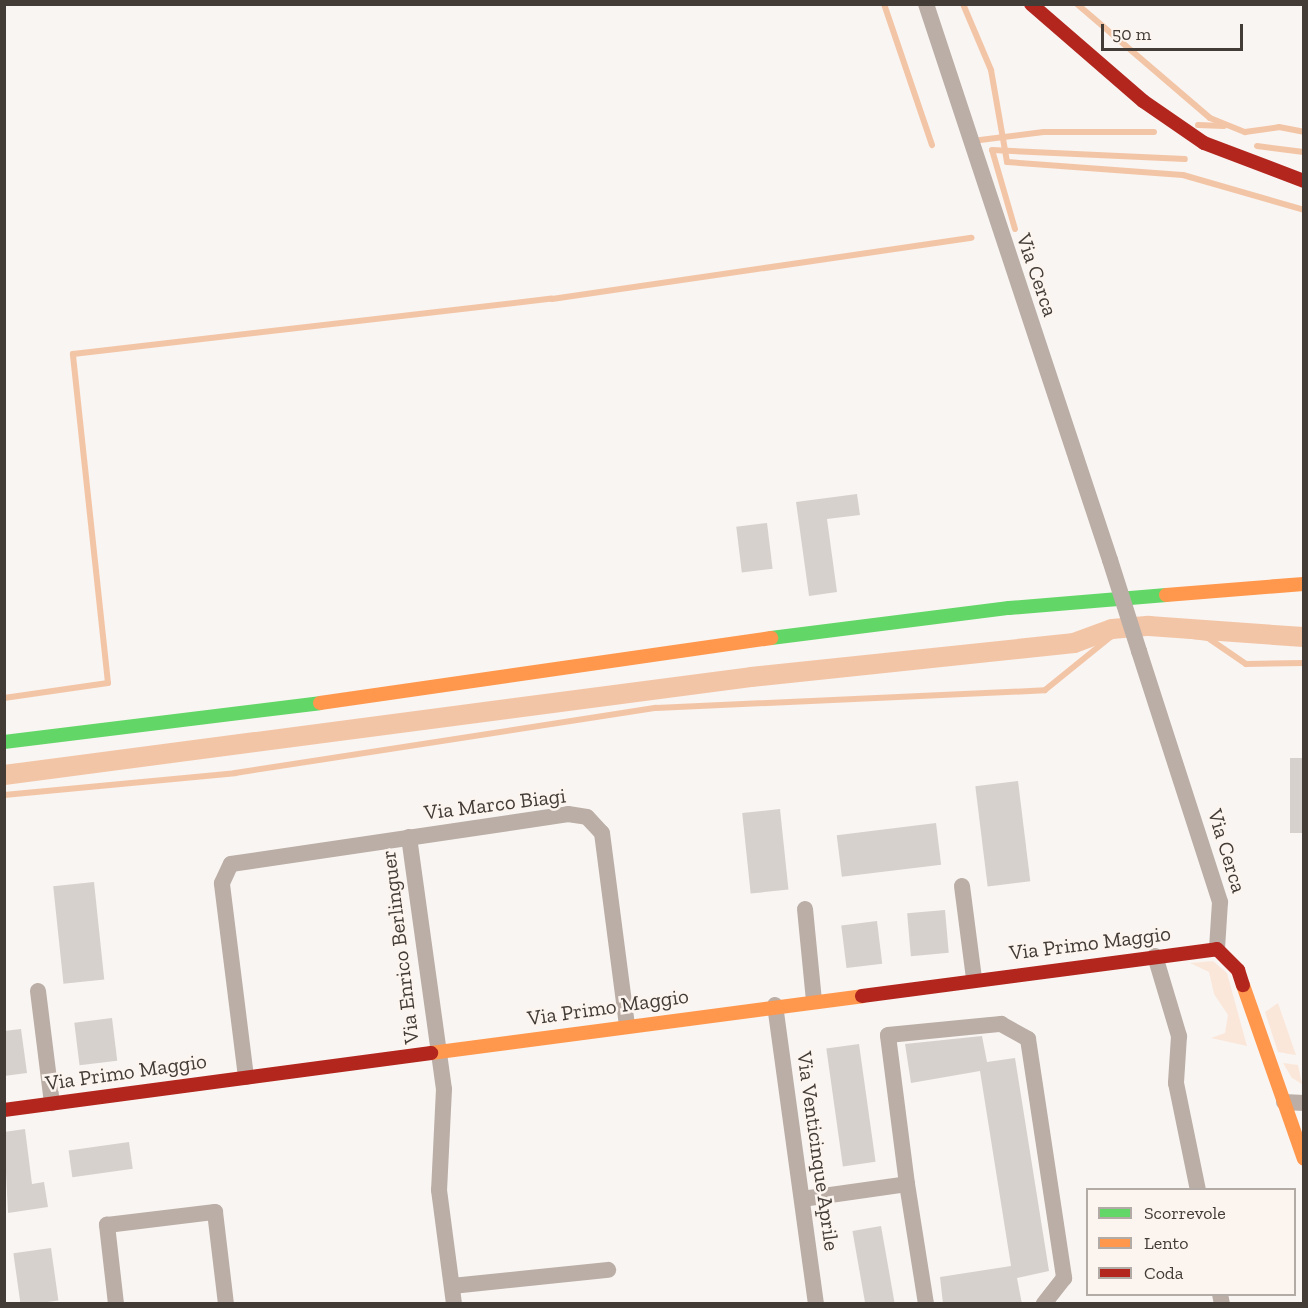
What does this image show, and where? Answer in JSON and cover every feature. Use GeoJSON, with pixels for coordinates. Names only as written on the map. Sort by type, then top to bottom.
{"type":"FeatureCollection","features":[{"type":"Feature","properties":{"kind":"main road"},"geometry":{"type":"LineString","coordinates":[[1031,4],[1143,101],[1204,143],[1250,165],[1304,181]]}},
{"type":"Feature","properties":{"kind":"main road"},"geometry":{"type":"LineString","coordinates":[[4,742],[231,717],[625,657],[1009,608],[1304,584]]}},
{"type":"Feature","properties":{"kind":"main road"},"geometry":{"type":"LineString","coordinates":[[1217,949],[1238,970],[1304,1159]]}},
{"type":"Feature","properties":{"kind":"main road","name":"Via Primo Maggio"},"geometry":{"type":"LineString","coordinates":[[4,1110],[775,1005],[1217,949]]}},
{"type":"Feature","properties":{"kind":"street","name":"Via Cerca"},"geometry":{"type":"LineString","coordinates":[[926,4],[1110,560],[1220,902],[1217,949]]}},
{"type":"Feature","properties":{"kind":"street","name":"Via Marco Biagi"},"geometry":{"type":"LineString","coordinates":[[246,1077],[222,882],[231,864],[568,814],[587,817],[602,833],[627,1025]]}},
{"type":"Feature","properties":{"kind":"street","name":"Via Enrico Berlinguer"},"geometry":{"type":"LineString","coordinates":[[409,837],[435,1052],[444,1089],[439,1190],[454,1304]]}},
{"type":"Feature","properties":{"kind":"street"},"geometry":{"type":"LineString","coordinates":[[962,886],[974,979]]}},
{"type":"Feature","properties":{"kind":"street"},"geometry":{"type":"LineString","coordinates":[[806,909],[814,1000]]}},
{"type":"Feature","properties":{"kind":"street"},"geometry":{"type":"LineString","coordinates":[[1155,956],[1179,1036],[1176,1083],[1198,1188]]}},
{"type":"Feature","properties":{"kind":"street"},"geometry":{"type":"LineString","coordinates":[[38,991],[52,1103]]}},
{"type":"Feature","properties":{"kind":"street","name":"Via Venticinque Aprile"},"geometry":{"type":"LineString","coordinates":[[775,1005],[816,1304]]}},
{"type":"Feature","properties":{"kind":"street"},"geometry":{"type":"LineString","coordinates":[[926,1304],[907,1184],[888,1035],[1001,1024],[1028,1039],[1064,1278],[1044,1304]]}},
{"type":"Feature","properties":{"kind":"street"},"geometry":{"type":"LineString","coordinates":[[1284,1102],[1304,1103]]}},
{"type":"Feature","properties":{"kind":"street"},"geometry":{"type":"LineString","coordinates":[[802,1199],[907,1184]]}},
{"type":"Feature","properties":{"kind":"street"},"geometry":{"type":"LineString","coordinates":[[116,1304],[107,1225],[215,1212],[226,1304]]}},
{"type":"Feature","properties":{"kind":"street"},"geometry":{"type":"LineString","coordinates":[[452,1286],[608,1270]]}},
{"type":"Feature","properties":{"kind":"shaded area"},"geometry":{"type":"Polygon","coordinates":[[[1213,961],[1227,973],[1247,1046],[1211,1038],[1225,1033],[1228,1015],[1214,994],[1209,972],[1190,963],[1213,961]]]}},
{"type":"Feature","properties":{"kind":"shaded area"},"geometry":{"type":"Polygon","coordinates":[[[1278,1003],[1296,1055],[1278,1052],[1265,1012],[1278,1003]]]}},
{"type":"Feature","properties":{"kind":"shaded area"},"geometry":{"type":"Polygon","coordinates":[[[1283,1063],[1298,1065],[1302,1084],[1292,1078],[1283,1063]]]}},
{"type":"Feature","properties":{"kind":"building"},"geometry":{"type":"Polygon","coordinates":[[[857,494],[860,515],[827,519],[837,592],[809,596],[796,502],[857,494]]]}},
{"type":"Feature","properties":{"kind":"building"},"geometry":{"type":"Polygon","coordinates":[[[767,523],[773,569],[742,572],[736,527],[767,523]]]}},
{"type":"Feature","properties":{"kind":"building"},"geometry":{"type":"Polygon","coordinates":[[[1290,758],[1304,758],[1304,833],[1290,833],[1290,758]]]}},
{"type":"Feature","properties":{"kind":"building"},"geometry":{"type":"Polygon","coordinates":[[[1018,781],[1030,881],[988,886],[975,786],[1018,781]]]}},
{"type":"Feature","properties":{"kind":"building"},"geometry":{"type":"Polygon","coordinates":[[[780,809],[788,890],[751,894],[742,813],[780,809]]]}},
{"type":"Feature","properties":{"kind":"building"},"geometry":{"type":"Polygon","coordinates":[[[936,823],[941,865],[842,877],[837,835],[936,823]]]}},
{"type":"Feature","properties":{"kind":"building"},"geometry":{"type":"Polygon","coordinates":[[[94,882],[104,979],[63,984],[53,886],[94,882]]]}},
{"type":"Feature","properties":{"kind":"building"},"geometry":{"type":"Polygon","coordinates":[[[945,910],[949,953],[911,956],[907,913],[945,910]]]}},
{"type":"Feature","properties":{"kind":"building"},"geometry":{"type":"Polygon","coordinates":[[[877,921],[882,964],[847,968],[841,925],[877,921]]]}},
{"type":"Feature","properties":{"kind":"building"},"geometry":{"type":"Polygon","coordinates":[[[112,1018],[117,1061],[80,1065],[74,1023],[112,1018]]]}},
{"type":"Feature","properties":{"kind":"building"},"geometry":{"type":"Polygon","coordinates":[[[21,1029],[27,1073],[4,1076],[4,1031],[21,1029]]]}},
{"type":"Feature","properties":{"kind":"building"},"geometry":{"type":"Polygon","coordinates":[[[982,1036],[987,1062],[1015,1058],[1049,1271],[1017,1278],[1022,1304],[943,1304],[940,1277],[1011,1266],[980,1071],[911,1083],[905,1044],[982,1036]]]}},
{"type":"Feature","properties":{"kind":"building"},"geometry":{"type":"Polygon","coordinates":[[[859,1044],[876,1162],[843,1166],[826,1049],[859,1044]]]}},
{"type":"Feature","properties":{"kind":"building"},"geometry":{"type":"Polygon","coordinates":[[[25,1129],[32,1184],[44,1182],[48,1207],[8,1213],[4,1132],[25,1129]]]}},
{"type":"Feature","properties":{"kind":"building"},"geometry":{"type":"Polygon","coordinates":[[[129,1142],[133,1169],[72,1177],[69,1150],[129,1142]]]}},
{"type":"Feature","properties":{"kind":"building"},"geometry":{"type":"Polygon","coordinates":[[[881,1226],[895,1304],[865,1304],[852,1231],[881,1226]]]}},
{"type":"Feature","properties":{"kind":"building"},"geometry":{"type":"Polygon","coordinates":[[[51,1248],[58,1300],[20,1304],[13,1253],[51,1248]]]}},
{"type":"Feature","properties":{"kind":"waterway"},"geometry":{"type":"LineString","coordinates":[[884,4],[932,145]]}},
{"type":"Feature","properties":{"kind":"waterway"},"geometry":{"type":"LineString","coordinates":[[963,4],[991,70],[1007,162],[1183,175],[1304,210]]}},
{"type":"Feature","properties":{"kind":"waterway"},"geometry":{"type":"LineString","coordinates":[[1077,4],[1210,118],[1245,132],[1279,127],[1304,132]]}},
{"type":"Feature","properties":{"kind":"waterway"},"geometry":{"type":"LineString","coordinates":[[1198,125],[1224,126]]}},
{"type":"Feature","properties":{"kind":"waterway"},"geometry":{"type":"LineString","coordinates":[[980,140],[1044,132],[1154,132]]}},
{"type":"Feature","properties":{"kind":"waterway"},"geometry":{"type":"LineString","coordinates":[[1257,146],[1304,152]]}},
{"type":"Feature","properties":{"kind":"waterway"},"geometry":{"type":"LineString","coordinates":[[1015,229],[992,150],[1185,159]]}},
{"type":"Feature","properties":{"kind":"waterway"},"geometry":{"type":"LineString","coordinates":[[4,698],[108,683],[73,354],[552,299],[972,238]]}},
{"type":"Feature","properties":{"kind":"waterway"},"geometry":{"type":"LineString","coordinates":[[4,775],[751,677],[1074,643],[1112,629],[1149,626],[1304,637]]}},
{"type":"Feature","properties":{"kind":"waterway"},"geometry":{"type":"LineString","coordinates":[[4,795],[235,773],[656,708],[1045,690],[1113,635],[1155,631],[1208,638],[1246,664],[1304,663]]}},
{"type":"Feature","properties":{"kind":"traffic: fast"},"geometry":{"type":"LineString","coordinates":[[771,638],[1009,608],[1166,595]]}},
{"type":"Feature","properties":{"kind":"traffic: fast"},"geometry":{"type":"LineString","coordinates":[[4,742],[320,703]]}},
{"type":"Feature","properties":{"kind":"traffic: slow"},"geometry":{"type":"LineString","coordinates":[[1166,595],[1304,584]]}},
{"type":"Feature","properties":{"kind":"traffic: slow"},"geometry":{"type":"LineString","coordinates":[[320,703],[771,638]]}},
{"type":"Feature","properties":{"kind":"traffic: slow"},"geometry":{"type":"LineString","coordinates":[[1243,985],[1304,1159]]}},
{"type":"Feature","properties":{"kind":"traffic: slow"},"geometry":{"type":"LineString","coordinates":[[431,1053],[862,996]]}},
{"type":"Feature","properties":{"kind":"traffic: jam"},"geometry":{"type":"LineString","coordinates":[[1031,4],[1143,101],[1204,143],[1304,181]]}},
{"type":"Feature","properties":{"kind":"traffic: jam"},"geometry":{"type":"LineString","coordinates":[[862,996],[1217,949],[1238,970],[1243,985]]}},
{"type":"Feature","properties":{"kind":"traffic: jam"},"geometry":{"type":"LineString","coordinates":[[4,1110],[431,1053]]}}]}
